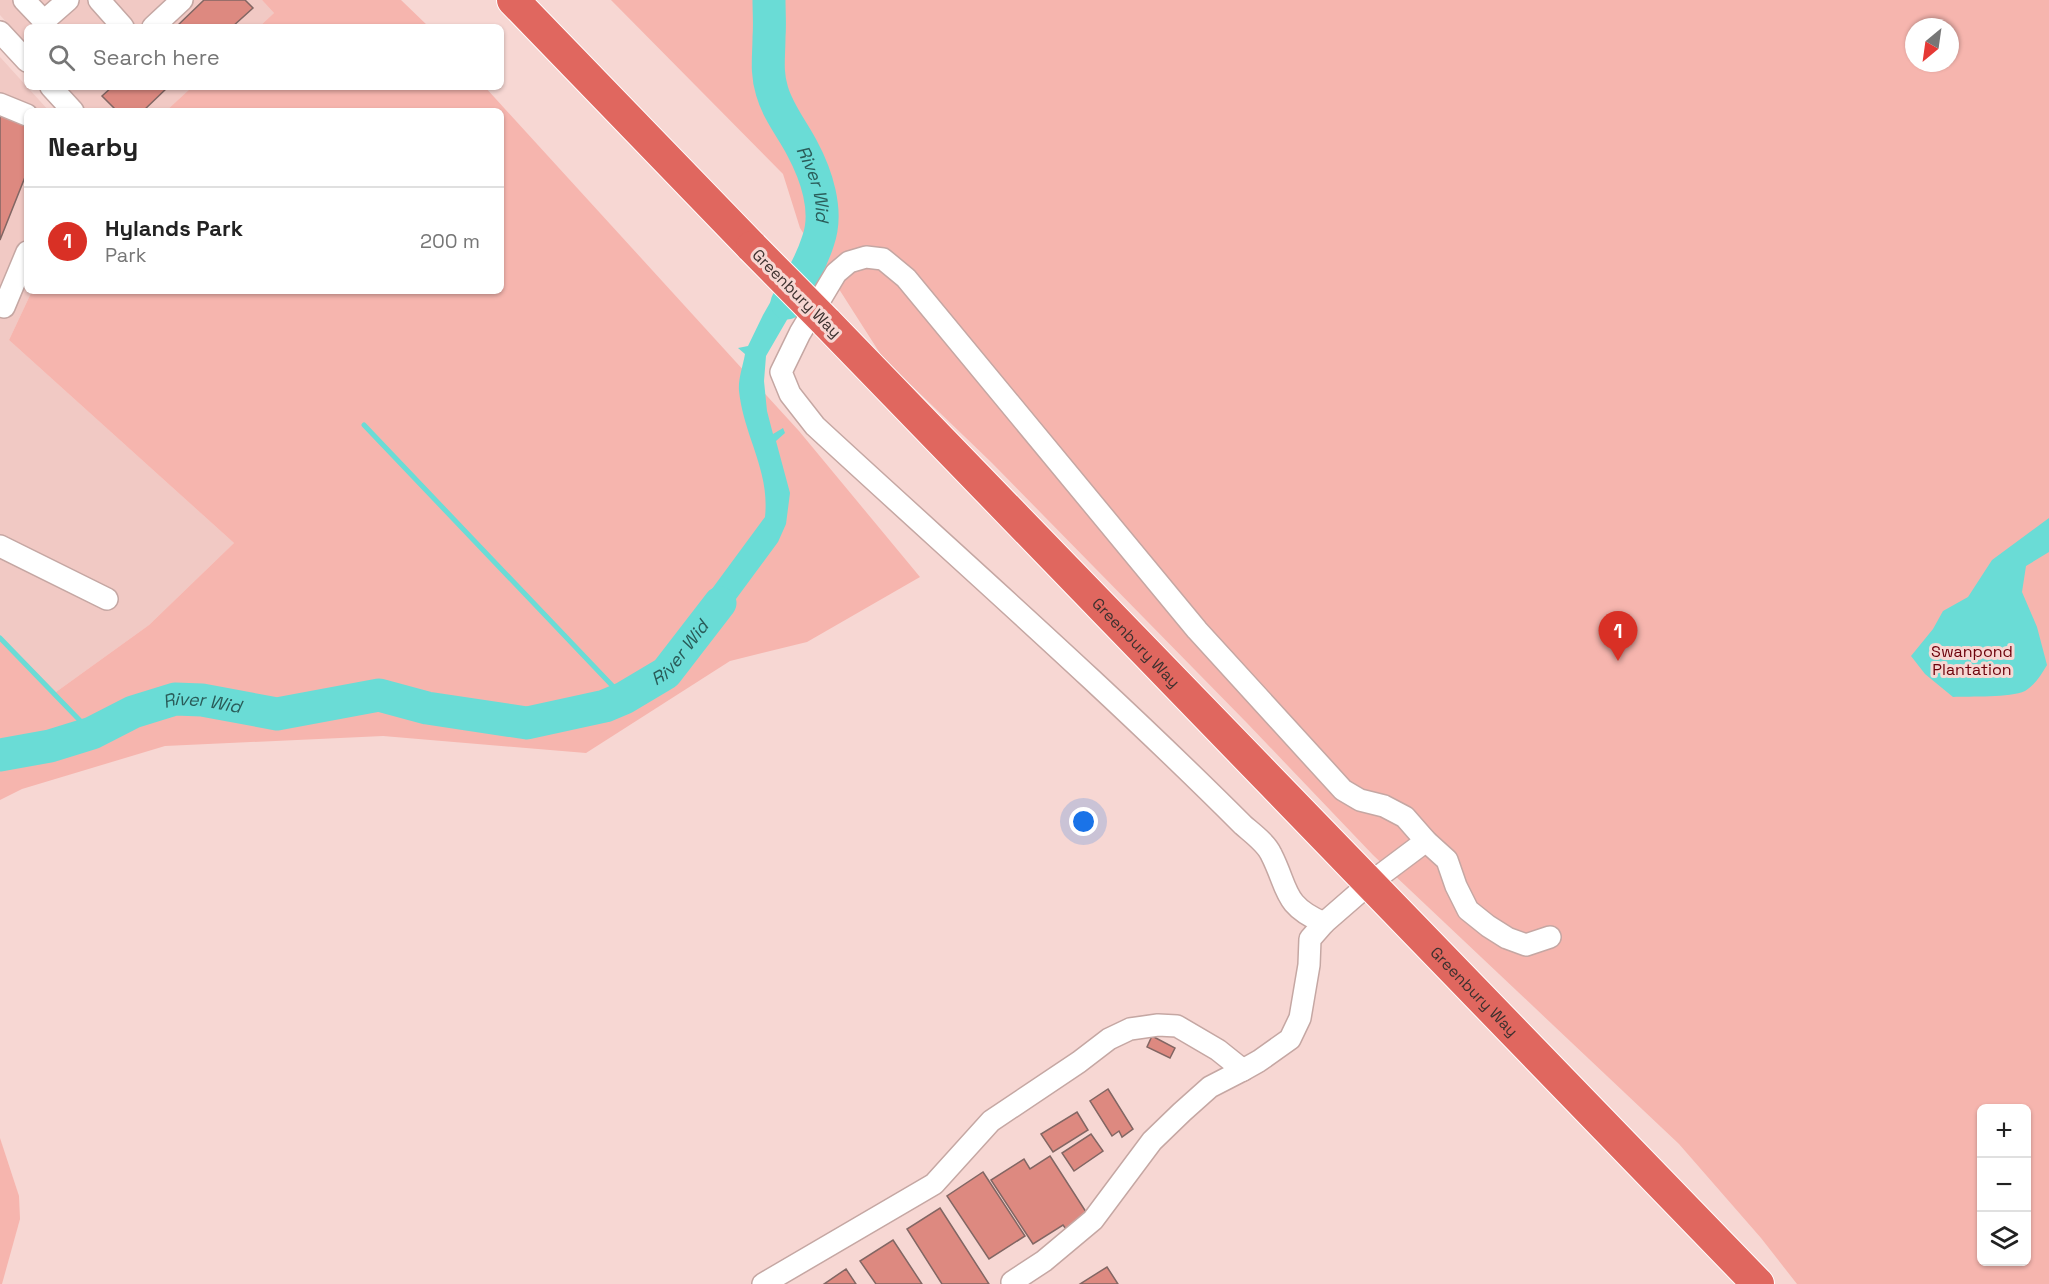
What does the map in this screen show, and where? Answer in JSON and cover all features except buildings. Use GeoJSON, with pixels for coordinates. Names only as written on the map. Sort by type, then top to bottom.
{"type":"FeatureCollection","features":[{"type":"Feature","properties":{"kind":"highway","name":"Greenbury Way"},"geometry":{"type":"LineString","coordinates":[[513,0],[1758,1284]]}},
{"type":"Feature","properties":{"kind":"lane"},"geometry":{"type":"LineString","coordinates":[[24,0],[44,21],[68,0]]}},
{"type":"Feature","properties":{"kind":"lane"},"geometry":{"type":"LineString","coordinates":[[99,0],[120,24]]}},
{"type":"Feature","properties":{"kind":"lane"},"geometry":{"type":"LineString","coordinates":[[156,24],[182,0]]}},
{"type":"Feature","properties":{"kind":"lane"},"geometry":{"type":"LineString","coordinates":[[0,32],[24,58]]}},
{"type":"Feature","properties":{"kind":"lane"},"geometry":{"type":"LineString","coordinates":[[54,90],[70,108]]}},
{"type":"Feature","properties":{"kind":"lane"},"geometry":{"type":"LineString","coordinates":[[0,104],[24,114]]}},
{"type":"Feature","properties":{"kind":"lane"},"geometry":{"type":"LineString","coordinates":[[1324,923],[1296,907],[1282,883],[1271,852],[1181,763],[815,426],[790,394],[781,372],[800,333],[836,273],[849,262],[866,257],[883,260],[906,278],[1197,630],[1343,790],[1360,800],[1384,806],[1406,817],[1426,841],[1448,860],[1456,886],[1468,910],[1488,926],[1507,938],[1526,945],[1550,937]]}},
{"type":"Feature","properties":{"kind":"lane"},"geometry":{"type":"LineString","coordinates":[[4,307],[24,259]]}},
{"type":"Feature","properties":{"kind":"lane"},"geometry":{"type":"LineString","coordinates":[[0,546],[107,599]]}},
{"type":"Feature","properties":{"kind":"lane"},"geometry":{"type":"LineString","coordinates":[[1012,1282],[1044,1261],[1093,1220],[1152,1141],[1210,1087],[1259,1061],[1290,1039],[1300,1018],[1309,965],[1310,939],[1324,923],[1370,884],[1426,841]]}},
{"type":"Feature","properties":{"kind":"lane"},"geometry":{"type":"LineString","coordinates":[[763,1284],[934,1184],[991,1121],[1109,1039],[1130,1029],[1158,1025],[1177,1026],[1218,1050],[1243,1070]]}},
{"type":"Feature","properties":{"kind":"shaded area"},"geometry":{"type":"Polygon","coordinates":[[[0,0],[262,0],[274,13],[262,24],[24,24],[24,42],[0,15],[0,0]]]}},
{"type":"Feature","properties":{"kind":"shaded area"},"geometry":{"type":"Polygon","coordinates":[[[0,57],[24,83],[24,90],[30,90],[46,108],[24,108],[24,294],[31,294],[9,340],[234,543],[149,625],[56,692],[0,635],[0,57]]]}},
{"type":"Feature","properties":{"kind":"shaded area"},"geometry":{"type":"Polygon","coordinates":[[[69,90],[189,90],[169,108],[84,108],[69,90]]]}},
{"type":"Feature","properties":{"kind":"green space"},"geometry":{"type":"Polygon","coordinates":[[[262,0],[401,0],[426,24],[262,24],[274,13],[262,0]]]}},
{"type":"Feature","properties":{"kind":"green space","name":"Swanpond Plantation"},"geometry":{"type":"Polygon","coordinates":[[[611,0],[2049,0],[2049,1284],[1797,1284],[1761,1238],[1679,1144],[1373,855],[992,463],[883,358],[800,228],[783,174],[611,0]]]}},
{"type":"Feature","properties":{"kind":"green space"},"geometry":{"type":"Polygon","coordinates":[[[189,90],[488,90],[799,431],[920,577],[807,642],[730,661],[586,753],[383,736],[165,746],[22,789],[0,800],[0,635],[56,692],[149,625],[234,543],[9,340],[31,294],[504,294],[504,108],[169,108],[189,90]]]}},
{"type":"Feature","properties":{"kind":"green space"},"geometry":{"type":"Polygon","coordinates":[[[0,1138],[19,1196],[20,1219],[2,1284],[0,1284],[0,1138]]]}},
{"type":"Feature","properties":{"kind":"water"},"geometry":{"type":"Polygon","coordinates":[[[799,252],[817,268],[766,356],[764,381],[767,411],[773,434],[783,428],[785,433],[776,441],[790,493],[786,524],[778,542],[702,645],[681,631],[765,517],[764,484],[739,391],[745,354],[738,348],[748,346],[799,252]]]}},
{"type":"Feature","properties":{"kind":"water"},"geometry":{"type":"Polygon","coordinates":[[[2049,518],[2049,552],[2026,566],[2022,592],[2037,627],[2047,665],[2035,683],[2025,691],[2000,696],[1953,697],[1925,674],[1911,656],[1933,629],[1943,611],[1968,597],[1992,560],[2049,518]]]}},
{"type":"Feature","properties":{"kind":"waterway","name":"River Wid"},"geometry":{"type":"LineString","coordinates":[[769,0],[770,84],[778,106],[812,169],[819,193],[822,217],[815,249],[787,303]]}},
{"type":"Feature","properties":{"kind":"waterway"},"geometry":{"type":"LineString","coordinates":[[364,425],[624,698]]}},
{"type":"Feature","properties":{"kind":"waterway","name":"River Wid"},"geometry":{"type":"LineString","coordinates":[[0,755],[50,746],[92,733],[133,712],[175,699],[202,700],[277,714],[379,695],[427,708],[527,723],[605,706],[624,698],[666,673],[720,603]]}},
{"type":"Feature","properties":{"kind":"waterway"},"geometry":{"type":"LineString","coordinates":[[0,638],[92,733]]}},
{"type":"Feature","properties":{"kind":"place","name":"Hylands Park"},"geometry":{"type":"Point","coordinates":[1618,661]}}]}
